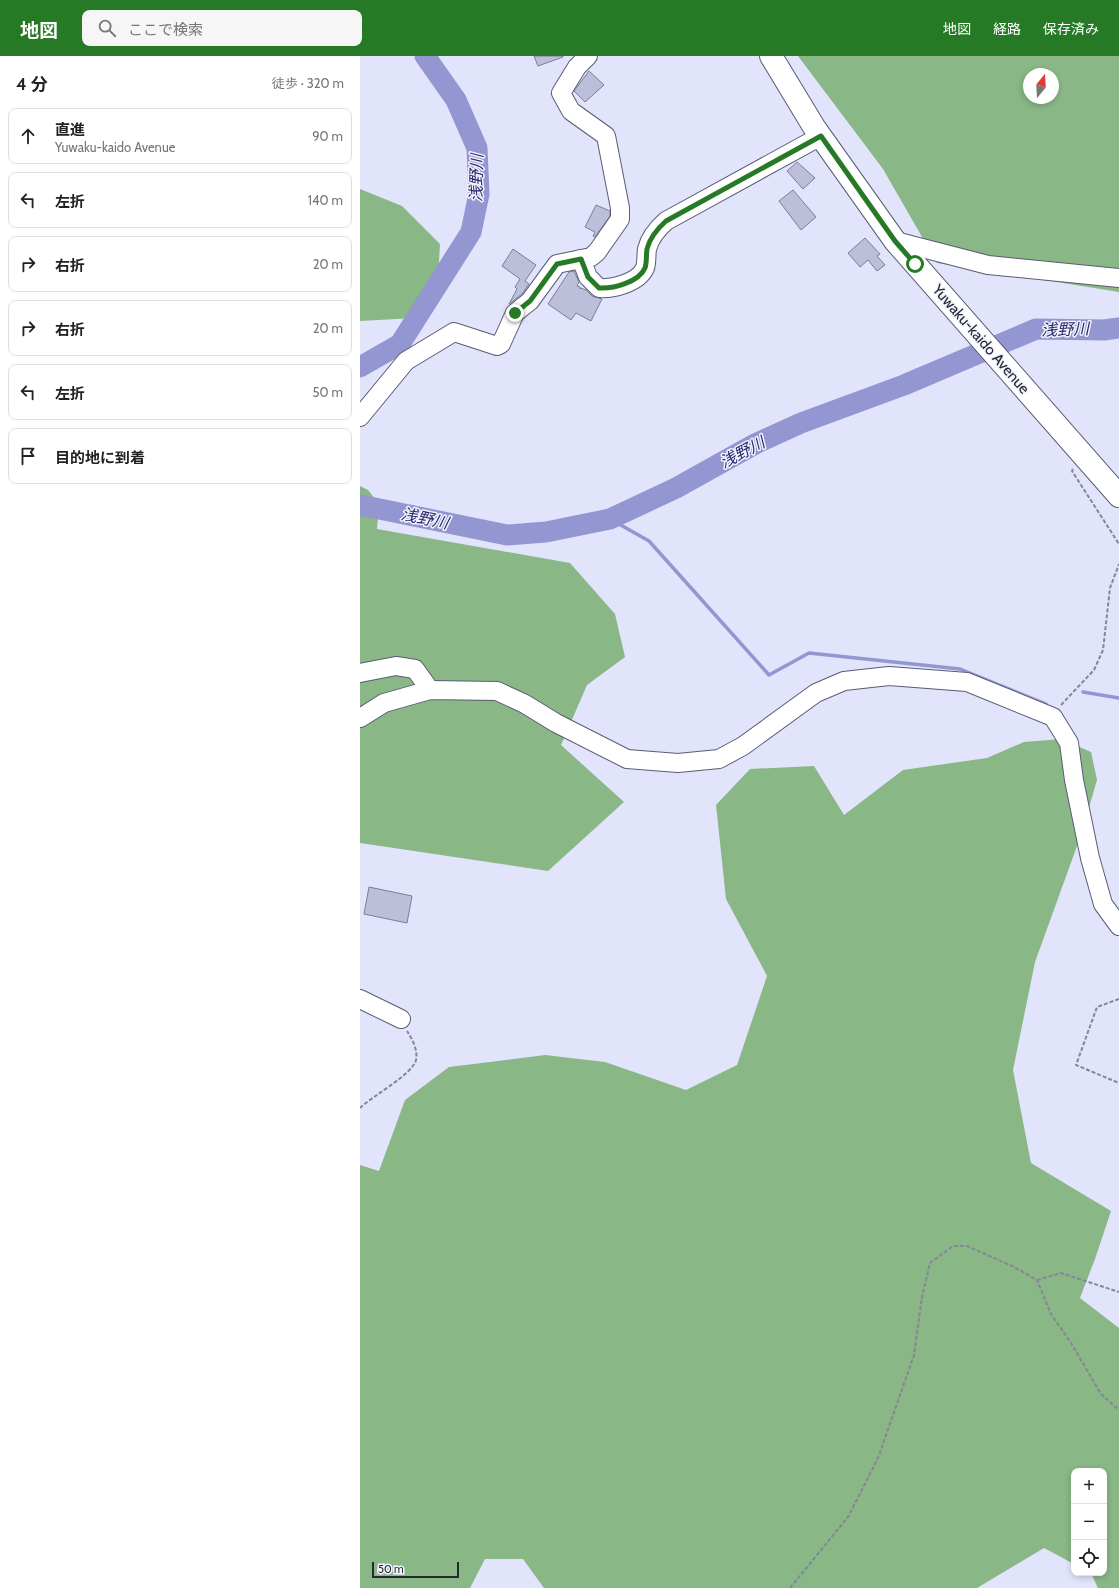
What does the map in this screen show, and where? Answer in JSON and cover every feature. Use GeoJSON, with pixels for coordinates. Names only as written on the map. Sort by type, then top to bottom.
{"type":"FeatureCollection","features":[{"type":"Feature","properties":{"kind":"main road","name":"Yuwaku-kaido Avenue"},"geometry":{"type":"LineString","coordinates":[[770,56],[821,136],[895,241],[1119,496]]}},
{"type":"Feature","properties":{"kind":"street"},"geometry":{"type":"LineString","coordinates":[[360,417],[406,362],[454,332],[497,346],[501,344],[515,313],[530,301],[557,264],[591,257],[597,252],[620,219],[620,208],[606,136],[571,111],[561,93],[577,67],[588,56]]}},
{"type":"Feature","properties":{"kind":"street"},"geometry":{"type":"LineString","coordinates":[[581,259],[588,277],[599,288],[611,289],[638,277],[645,268],[647,249],[655,230],[666,221],[821,136]]}},
{"type":"Feature","properties":{"kind":"street"},"geometry":{"type":"LineString","coordinates":[[895,241],[988,265],[1119,278]]}},
{"type":"Feature","properties":{"kind":"street"},"geometry":{"type":"LineString","coordinates":[[360,673],[396,666],[415,670],[430,690]]}},
{"type":"Feature","properties":{"kind":"street"},"geometry":{"type":"LineString","coordinates":[[360,718],[384,704],[430,690],[497,691],[627,759],[678,763],[719,759],[743,746],[816,693],[844,681],[889,676],[967,682],[1053,718],[1068,743],[1084,830],[1103,904],[1119,926]]}},
{"type":"Feature","properties":{"kind":"street"},"geometry":{"type":"LineString","coordinates":[[360,999],[401,1019]]}},
{"type":"Feature","properties":{"kind":"path"},"geometry":{"type":"LineString","coordinates":[[1087,459],[1072,471],[1119,544]]}},
{"type":"Feature","properties":{"kind":"path"},"geometry":{"type":"LineString","coordinates":[[1053,718],[1062,703],[1094,670],[1103,650],[1110,588],[1119,564]]}},
{"type":"Feature","properties":{"kind":"path"},"geometry":{"type":"LineString","coordinates":[[1119,999],[1097,1007],[1076,1065],[1119,1083]]}},
{"type":"Feature","properties":{"kind":"path"},"geometry":{"type":"LineString","coordinates":[[360,1108],[406,1074],[416,1060],[415,1046],[401,1019]]}},
{"type":"Feature","properties":{"kind":"path"},"geometry":{"type":"LineString","coordinates":[[790,1588],[848,1517],[878,1458],[914,1355],[922,1297],[930,1263],[953,1246],[967,1246],[1012,1266],[1037,1280],[1051,1314],[1072,1343],[1101,1394],[1119,1410]]}},
{"type":"Feature","properties":{"kind":"path"},"geometry":{"type":"LineString","coordinates":[[1037,1280],[1061,1273],[1119,1292]]}},
{"type":"Feature","properties":{"kind":"green space"},"geometry":{"type":"Polygon","coordinates":[[[798,56],[1119,56],[1119,292],[937,263],[883,169],[798,56]]]}},
{"type":"Feature","properties":{"kind":"green space"},"geometry":{"type":"Polygon","coordinates":[[[360,189],[402,206],[440,244],[438,279],[415,318],[360,321],[360,189]]]}},
{"type":"Feature","properties":{"kind":"green space"},"geometry":{"type":"Polygon","coordinates":[[[360,486],[368,490],[379,504],[377,529],[570,563],[615,614],[625,657],[587,685],[561,745],[624,802],[548,871],[360,843],[360,486]]]}},
{"type":"Feature","properties":{"kind":"green space"},"geometry":{"type":"Polygon","coordinates":[[[1061,739],[1091,752],[1097,780],[1081,835],[1035,962],[1013,1070],[1031,1163],[1111,1211],[1080,1298],[1119,1328],[1119,1588],[1098,1588],[1092,1576],[1107,1576],[1107,1468],[1071,1468],[1071,1562],[1044,1548],[977,1588],[544,1588],[523,1559],[485,1559],[470,1588],[360,1588],[360,1165],[379,1171],[405,1100],[449,1067],[545,1055],[605,1062],[686,1090],[737,1065],[767,976],[726,899],[716,805],[750,769],[814,766],[844,815],[903,770],[987,758],[1024,742],[1061,739]]]}},
{"type":"Feature","properties":{"kind":"building"},"geometry":{"type":"Polygon","coordinates":[[[534,56],[563,56],[563,57],[538,66],[534,56]]]}},
{"type":"Feature","properties":{"kind":"building"},"geometry":{"type":"Polygon","coordinates":[[[589,71],[604,85],[585,102],[574,91],[589,71]]]}},
{"type":"Feature","properties":{"kind":"building"},"geometry":{"type":"Polygon","coordinates":[[[797,162],[815,178],[803,189],[787,171],[797,162]]]}},
{"type":"Feature","properties":{"kind":"building"},"geometry":{"type":"Polygon","coordinates":[[[793,190],[816,217],[801,230],[779,201],[793,190]]]}},
{"type":"Feature","properties":{"kind":"building"},"geometry":{"type":"Polygon","coordinates":[[[596,205],[610,211],[610,216],[595,237],[593,236],[595,232],[585,227],[596,205]]]}},
{"type":"Feature","properties":{"kind":"building"},"geometry":{"type":"Polygon","coordinates":[[[865,238],[880,254],[877,256],[885,265],[877,271],[868,260],[860,267],[848,253],[865,238]]]}},
{"type":"Feature","properties":{"kind":"building"},"geometry":{"type":"Polygon","coordinates":[[[513,249],[536,265],[525,281],[529,284],[522,294],[509,304],[517,289],[515,287],[520,279],[502,266],[513,249]]]}},
{"type":"Feature","properties":{"kind":"building"},"geometry":{"type":"Polygon","coordinates":[[[574,271],[579,282],[577,286],[580,287],[580,289],[586,290],[592,296],[602,299],[591,321],[576,313],[571,320],[548,304],[569,272],[574,271]]]}},
{"type":"Feature","properties":{"kind":"building"},"geometry":{"type":"Polygon","coordinates":[[[369,887],[412,896],[407,923],[364,914],[369,887]]]}},
{"type":"Feature","properties":{"kind":"waterway","name":"浅野川"},"geometry":{"type":"LineString","coordinates":[[360,367],[400,344],[471,232],[479,194],[477,148],[456,100],[425,56]]}},
{"type":"Feature","properties":{"kind":"waterway","name":"浅野川"},"geometry":{"type":"LineString","coordinates":[[360,505],[507,535],[546,532],[610,519],[676,488],[755,444],[801,423],[904,385],[1036,329],[1104,330],[1119,328]]}},
{"type":"Feature","properties":{"kind":"waterway"},"geometry":{"type":"LineString","coordinates":[[610,519],[649,541],[769,675],[809,653],[960,669],[1046,704]]}},
{"type":"Feature","properties":{"kind":"waterway"},"geometry":{"type":"LineString","coordinates":[[1083,692],[1119,698]]}},
{"type":"Feature","properties":{"kind":"route"},"geometry":{"type":"LineString","coordinates":[[515,313],[530,301],[557,264],[581,259],[588,277],[599,288],[611,289],[638,277],[645,268],[647,249],[655,230],[666,221],[821,136],[895,241],[915,264]]}}]}
